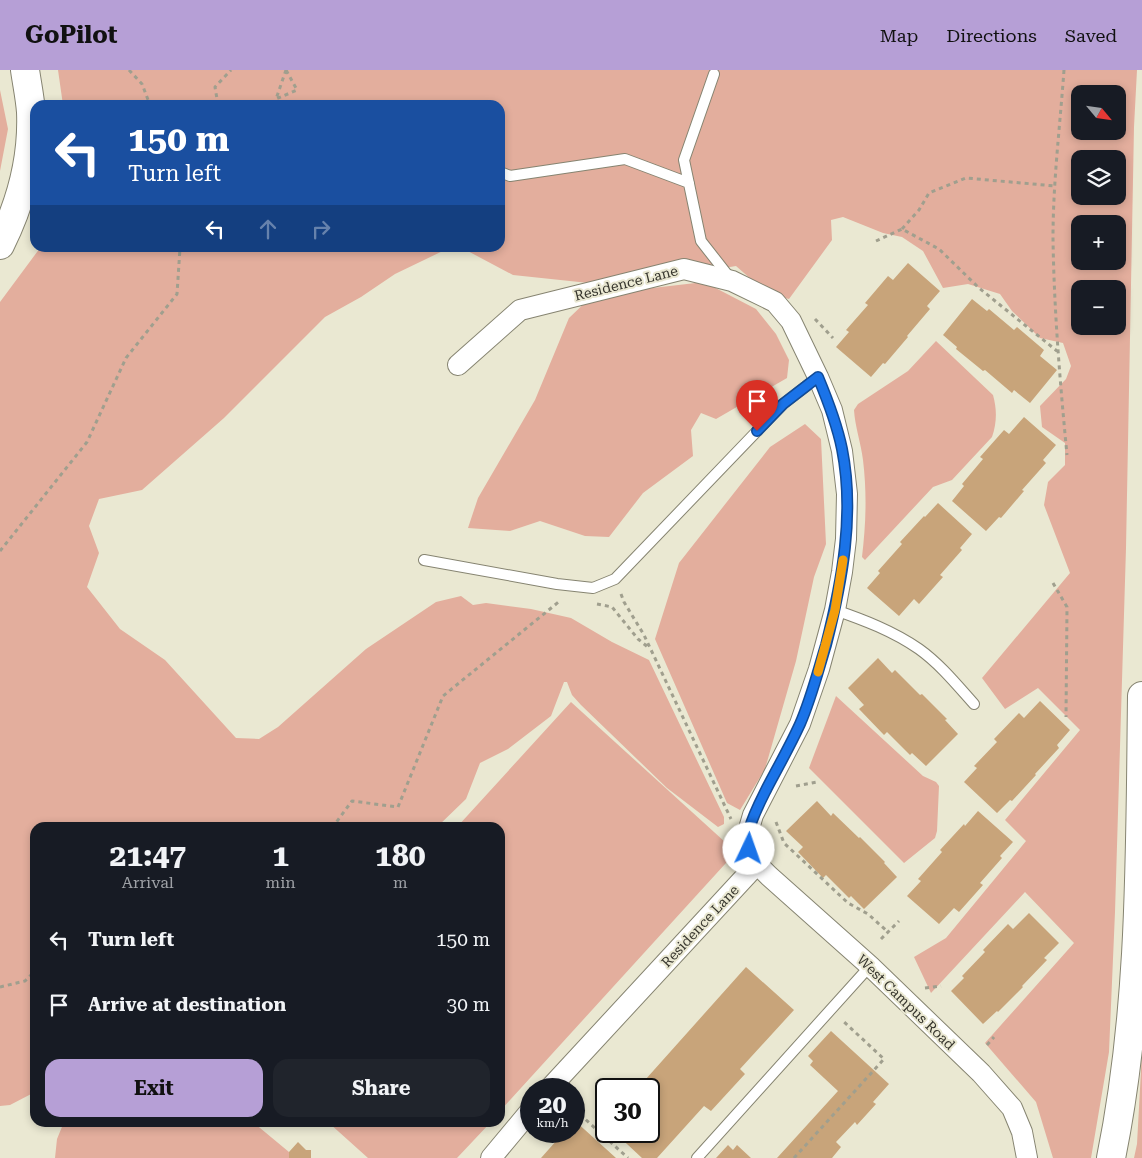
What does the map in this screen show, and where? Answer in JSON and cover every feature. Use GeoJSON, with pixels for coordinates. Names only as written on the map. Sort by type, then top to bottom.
{"type":"FeatureCollection","features":[{"type":"Feature","properties":{"kind":"street"},"geometry":{"type":"LineString","coordinates":[[25,70],[30,105]]}},
{"type":"Feature","properties":{"kind":"street"},"geometry":{"type":"LineString","coordinates":[[0,245],[22,194],[28,166],[30,130]]}},
{"type":"Feature","properties":{"kind":"street","name":"Residence Lane"},"geometry":{"type":"LineString","coordinates":[[458,365],[520,310],[684,269],[732,281],[775,302],[791,321],[818,377],[832,410],[842,451],[847,494],[844,556],[835,610],[819,669],[800,724],[753,815],[748,832],[749,849],[757,864],[559,1078]]}},
{"type":"Feature","properties":{"kind":"street"},"geometry":{"type":"LineString","coordinates":[[1111,1158],[1130,1044],[1138,944],[1142,696]]}},
{"type":"Feature","properties":{"kind":"street","name":"West Campus Road"},"geometry":{"type":"LineString","coordinates":[[757,864],[768,876],[870,966],[982,1073],[1012,1108],[1022,1132],[1027,1158]]}},
{"type":"Feature","properties":{"kind":"street"},"geometry":{"type":"LineString","coordinates":[[491,1158],[520,1123]]}},
{"type":"Feature","properties":{"kind":"lane"},"geometry":{"type":"LineString","coordinates":[[714,74],[684,160],[700,240],[732,281]]}},
{"type":"Feature","properties":{"kind":"lane"},"geometry":{"type":"LineString","coordinates":[[505,174],[510,176],[625,159],[689,183]]}},
{"type":"Feature","properties":{"kind":"lane"},"geometry":{"type":"LineString","coordinates":[[424,560],[557,584],[593,588],[615,579],[783,404],[818,377]]}},
{"type":"Feature","properties":{"kind":"lane"},"geometry":{"type":"LineString","coordinates":[[835,610],[876,624],[919,649],[938,664],[974,704]]}},
{"type":"Feature","properties":{"kind":"lane"},"geometry":{"type":"LineString","coordinates":[[697,1158],[870,966]]}},
{"type":"Feature","properties":{"kind":"path"},"geometry":{"type":"LineString","coordinates":[[129,70],[142,84],[148,100]]}},
{"type":"Feature","properties":{"kind":"path"},"geometry":{"type":"LineString","coordinates":[[217,100],[216,87],[231,70]]}},
{"type":"Feature","properties":{"kind":"path"},"geometry":{"type":"LineString","coordinates":[[286,70],[297,90],[276,99],[286,70]]}},
{"type":"Feature","properties":{"kind":"path"},"geometry":{"type":"LineString","coordinates":[[1064,70],[1053,236],[1057,351],[1066,455]]}},
{"type":"Feature","properties":{"kind":"path"},"geometry":{"type":"LineString","coordinates":[[876,241],[902,230],[930,193],[966,178],[1055,186]]}},
{"type":"Feature","properties":{"kind":"path"},"geometry":{"type":"LineString","coordinates":[[902,230],[939,249],[979,288],[1057,351]]}},
{"type":"Feature","properties":{"kind":"path"},"geometry":{"type":"LineString","coordinates":[[0,551],[87,442],[126,358],[177,294],[180,252]]}},
{"type":"Feature","properties":{"kind":"path"},"geometry":{"type":"LineString","coordinates":[[810,314],[833,338]]}},
{"type":"Feature","properties":{"kind":"path"},"geometry":{"type":"LineString","coordinates":[[1053,583],[1066,607],[1066,717]]}},
{"type":"Feature","properties":{"kind":"path"},"geometry":{"type":"LineString","coordinates":[[336,822],[352,801],[398,807],[443,696],[563,598]]}},
{"type":"Feature","properties":{"kind":"path"},"geometry":{"type":"LineString","coordinates":[[624,602],[644,635],[729,818],[751,824]]}},
{"type":"Feature","properties":{"kind":"path"},"geometry":{"type":"LineString","coordinates":[[612,607],[638,639],[650,648]]}},
{"type":"Feature","properties":{"kind":"path"},"geometry":{"type":"LineString","coordinates":[[796,786],[818,782]]}},
{"type":"Feature","properties":{"kind":"path"},"geometry":{"type":"LineString","coordinates":[[776,822],[784,843],[848,903],[868,914],[888,932]]}},
{"type":"Feature","properties":{"kind":"path"},"geometry":{"type":"LineString","coordinates":[[881,939],[899,921]]}},
{"type":"Feature","properties":{"kind":"path"},"geometry":{"type":"LineString","coordinates":[[0,987],[25,981],[30,976]]}},
{"type":"Feature","properties":{"kind":"path"},"geometry":{"type":"LineString","coordinates":[[924,988],[942,986]]}},
{"type":"Feature","properties":{"kind":"path"},"geometry":{"type":"LineString","coordinates":[[794,1158],[884,1059],[831,1009]]}},
{"type":"Feature","properties":{"kind":"path"},"geometry":{"type":"LineString","coordinates":[[987,1045],[994,1037]]}},
{"type":"Feature","properties":{"kind":"path"},"geometry":{"type":"LineString","coordinates":[[585,1119],[628,1158]]}},
{"type":"Feature","properties":{"kind":"shaded area"},"geometry":{"type":"Polygon","coordinates":[[[58,70],[1137,70],[1134,127],[1126,548],[1115,912],[1109,1052],[1091,1158],[1053,1158],[1036,1102],[985,1043],[1074,943],[1025,892],[931,993],[914,957],[946,938],[1026,841],[1005,820],[1080,730],[1038,688],[1005,709],[982,678],[1070,573],[1044,505],[1048,482],[1065,465],[1065,443],[1042,427],[1040,406],[1066,379],[1071,366],[1063,343],[1040,338],[1012,311],[1000,294],[968,284],[943,288],[923,251],[902,237],[883,233],[843,217],[831,220],[832,240],[789,299],[767,293],[736,266],[617,286],[513,275],[470,252],[505,252],[505,100],[62,100],[58,70]]]}},
{"type":"Feature","properties":{"kind":"shaded area"},"geometry":{"type":"Polygon","coordinates":[[[0,90],[8,129],[0,171],[0,90]]]}},
{"type":"Feature","properties":{"kind":"shaded area"},"geometry":{"type":"Polygon","coordinates":[[[37,252],[441,252],[395,274],[361,297],[325,317],[224,418],[142,490],[99,499],[89,526],[99,553],[87,587],[120,629],[165,660],[236,738],[259,739],[278,727],[366,649],[436,602],[461,596],[473,605],[486,603],[531,609],[571,618],[612,642],[649,660],[724,817],[724,824],[718,827],[667,788],[581,705],[572,695],[567,682],[564,682],[551,716],[508,749],[480,763],[466,799],[442,822],[30,822],[30,1095],[10,1105],[0,1106],[0,302],[37,252]]]}},
{"type":"Feature","properties":{"kind":"shaded area"},"geometry":{"type":"Polygon","coordinates":[[[704,282],[756,309],[776,334],[789,360],[787,378],[716,419],[701,413],[691,430],[693,456],[643,493],[609,537],[585,536],[540,521],[510,531],[468,528],[478,498],[535,400],[569,318],[593,295],[704,282]]]}},
{"type":"Feature","properties":{"kind":"shaded area"},"geometry":{"type":"Polygon","coordinates":[[[936,341],[993,395],[996,416],[992,437],[952,480],[933,487],[865,560],[862,557],[865,484],[854,410],[858,404],[908,371],[936,341]]]}},
{"type":"Feature","properties":{"kind":"shaded area"},"geometry":{"type":"Polygon","coordinates":[[[805,424],[821,439],[826,544],[814,577],[796,661],[765,769],[740,810],[727,803],[655,639],[679,563],[770,447],[805,424]]]}},
{"type":"Feature","properties":{"kind":"shaded area"},"geometry":{"type":"Polygon","coordinates":[[[836,696],[923,776],[936,782],[939,786],[935,838],[904,863],[809,768],[836,696]]]}},
{"type":"Feature","properties":{"kind":"shaded area"},"geometry":{"type":"Polygon","coordinates":[[[571,702],[736,852],[530,1078],[520,1078],[520,1089],[505,1106],[505,822],[462,822],[571,702]]]}},
{"type":"Feature","properties":{"kind":"shaded area"},"geometry":{"type":"Polygon","coordinates":[[[1142,1052],[1142,1158],[1134,1158],[1137,1144],[1142,1052]]]}},
{"type":"Feature","properties":{"kind":"shaded area"},"geometry":{"type":"Polygon","coordinates":[[[62,1127],[259,1127],[289,1152],[289,1158],[55,1158],[57,1139],[62,1127]]]}},
{"type":"Feature","properties":{"kind":"shaded area"},"geometry":{"type":"Polygon","coordinates":[[[333,1127],[486,1127],[457,1158],[368,1158],[333,1127]]]}},
{"type":"Feature","properties":{"kind":"building"},"geometry":{"type":"Polygon","coordinates":[[[908,263],[940,291],[927,306],[930,309],[908,337],[871,377],[836,347],[849,332],[846,330],[868,305],[865,303],[888,276],[893,280],[908,263]]]}},
{"type":"Feature","properties":{"kind":"building"},"geometry":{"type":"Polygon","coordinates":[[[972,299],[987,311],[989,309],[1014,330],[1017,327],[1044,350],[1040,356],[1057,370],[1030,403],[1014,390],[1012,393],[985,370],[983,371],[956,349],[957,347],[943,335],[972,299]]]}},
{"type":"Feature","properties":{"kind":"building"},"geometry":{"type":"Polygon","coordinates":[[[1024,417],[1056,445],[1043,460],[1046,463],[1022,490],[1024,491],[1001,518],[999,517],[986,531],[952,501],[964,486],[962,484],[983,459],[980,457],[1004,430],[1009,434],[1024,417]]]}},
{"type":"Feature","properties":{"kind":"building"},"geometry":{"type":"Polygon","coordinates":[[[938,503],[972,534],[960,548],[962,550],[940,575],[943,577],[919,604],[914,599],[899,616],[867,588],[880,573],[878,571],[902,544],[900,542],[938,503]]]}},
{"type":"Feature","properties":{"kind":"building"},"geometry":{"type":"Polygon","coordinates":[[[878,658],[892,673],[895,670],[920,695],[922,694],[947,719],[945,720],[958,734],[926,766],[912,753],[910,755],[887,732],[884,735],[859,709],[864,705],[848,688],[878,658]]]}},
{"type":"Feature","properties":{"kind":"building"},"geometry":{"type":"Polygon","coordinates":[[[1040,701],[1070,730],[1057,745],[1059,748],[1036,775],[1012,801],[1010,800],[997,813],[964,782],[977,768],[974,766],[997,742],[994,739],[1019,713],[1024,718],[1040,701]]]}},
{"type":"Feature","properties":{"kind":"building"},"geometry":{"type":"Polygon","coordinates":[[[817,801],[831,816],[833,813],[860,837],[897,877],[864,909],[851,896],[849,898],[826,875],[823,878],[798,852],[803,847],[786,831],[817,801]]]}},
{"type":"Feature","properties":{"kind":"building"},"geometry":{"type":"Polygon","coordinates":[[[978,811],[1013,842],[980,883],[983,885],[959,912],[954,908],[939,924],[907,896],[921,881],[918,879],[942,852],[940,850],[978,811]]]}},
{"type":"Feature","properties":{"kind":"building"},"geometry":{"type":"Polygon","coordinates":[[[1029,913],[1059,943],[1044,958],[1047,960],[1023,987],[983,1024],[951,991],[964,978],[962,976],[985,952],[983,950],[1008,924],[1013,929],[1029,913]]]}},
{"type":"Feature","properties":{"kind":"building"},"geometry":{"type":"Polygon","coordinates":[[[746,967],[794,1010],[740,1069],[745,1074],[711,1111],[704,1106],[657,1158],[642,1158],[626,1143],[660,1143],[660,1078],[647,1078],[746,967]]]}},
{"type":"Feature","properties":{"kind":"building"},"geometry":{"type":"Polygon","coordinates":[[[831,1031],[889,1084],[873,1102],[876,1104],[857,1125],[855,1122],[836,1142],[841,1147],[832,1158],[777,1158],[838,1091],[810,1065],[813,1061],[808,1056],[831,1031]]]}},
{"type":"Feature","properties":{"kind":"building"},"geometry":{"type":"Polygon","coordinates":[[[585,1130],[595,1139],[595,1143],[599,1143],[616,1158],[541,1158],[554,1143],[585,1143],[585,1130]]]}},
{"type":"Feature","properties":{"kind":"building"},"geometry":{"type":"Polygon","coordinates":[[[298,1142],[306,1150],[311,1150],[311,1158],[289,1158],[289,1152],[298,1142]]]}},
{"type":"Feature","properties":{"kind":"building"},"geometry":{"type":"Polygon","coordinates":[[[728,1145],[733,1150],[737,1145],[751,1158],[716,1158],[728,1145]]]}},
{"type":"Feature","properties":{"kind":"slow traffic"},"geometry":{"type":"LineString","coordinates":[[818,672],[835,610],[843,560]]}},
{"type":"Feature","properties":{"kind":"route"},"geometry":{"type":"LineString","coordinates":[[749,849],[748,832],[753,815],[800,724],[819,669],[835,610],[842,572],[846,539],[847,494],[842,451],[836,424],[818,377],[783,404],[757,431]]}}]}
